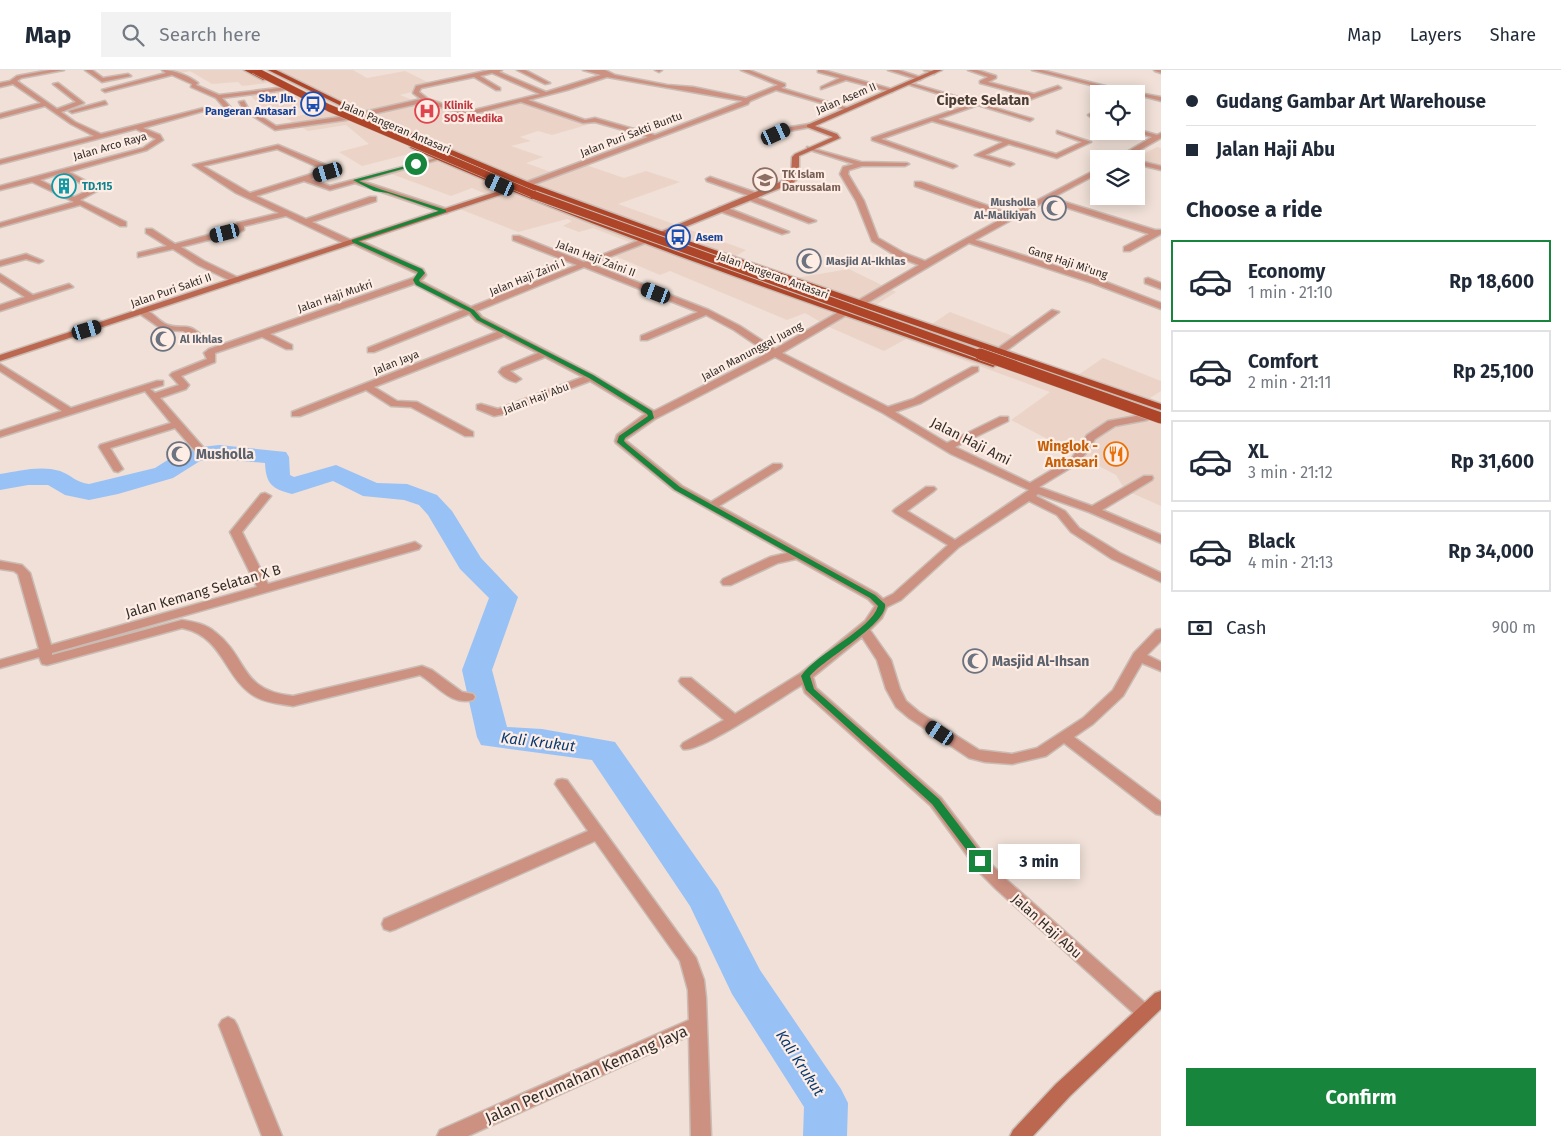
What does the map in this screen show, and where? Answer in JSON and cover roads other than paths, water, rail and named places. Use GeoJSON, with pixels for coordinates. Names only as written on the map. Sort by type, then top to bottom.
{"type":"FeatureCollection","features":[{"type":"Feature","properties":{"kind":"main road","name":"Jalan Pangeran Antasari"},"geometry":{"type":"LineString","coordinates":[[246,70],[345,118],[440,159],[519,188],[660,234],[1161,407]]}},
{"type":"Feature","properties":{"kind":"main road"},"geometry":{"type":"LineString","coordinates":[[254,70],[338,112],[502,183],[599,220],[1161,420]]}},
{"type":"Feature","properties":{"kind":"main road"},"geometry":{"type":"LineString","coordinates":[[262,70],[336,106],[508,181],[595,214],[1161,412]]}},
{"type":"Feature","properties":{"kind":"main road","name":"Jalan Pangeran Antasari"},"geometry":{"type":"LineString","coordinates":[[271,70],[364,115],[457,156],[519,188],[645,240],[846,313],[1147,417],[1161,420]]}},
{"type":"Feature","properties":{"kind":"main road"},"geometry":{"type":"LineString","coordinates":[[440,159],[457,156]]}},
{"type":"Feature","properties":{"kind":"main road"},"geometry":{"type":"LineString","coordinates":[[759,282],[776,274]]}},
{"type":"Feature","properties":{"kind":"street"},"geometry":{"type":"LineString","coordinates":[[0,85],[14,82],[14,79],[19,77],[61,70]]}},
{"type":"Feature","properties":{"kind":"street"},"geometry":{"type":"LineString","coordinates":[[88,70],[102,80],[128,76]]}},
{"type":"Feature","properties":{"kind":"street"},"geometry":{"type":"LineString","coordinates":[[499,70],[420,86],[416,93],[426,100],[464,114],[546,94],[612,70]]}},
{"type":"Feature","properties":{"kind":"street"},"geometry":{"type":"LineString","coordinates":[[520,70],[547,82]]}},
{"type":"Feature","properties":{"kind":"street"},"geometry":{"type":"LineString","coordinates":[[586,70],[747,100]]}},
{"type":"Feature","properties":{"kind":"street"},"geometry":{"type":"LineString","coordinates":[[744,70],[783,86],[776,88]]}},
{"type":"Feature","properties":{"kind":"street"},"geometry":{"type":"LineString","coordinates":[[822,70],[892,90]]}},
{"type":"Feature","properties":{"kind":"street"},"geometry":{"type":"LineString","coordinates":[[891,70],[920,78]]}},
{"type":"Feature","properties":{"kind":"street"},"geometry":{"type":"LineString","coordinates":[[971,70],[994,77],[982,82],[1032,96]]}},
{"type":"Feature","properties":{"kind":"street"},"geometry":{"type":"LineString","coordinates":[[1035,70],[1097,85]]}},
{"type":"Feature","properties":{"kind":"street"},"geometry":{"type":"LineString","coordinates":[[1051,74],[1063,70]]}},
{"type":"Feature","properties":{"kind":"street"},"geometry":{"type":"LineString","coordinates":[[1157,70],[1161,71]]}},
{"type":"Feature","properties":{"kind":"street"},"geometry":{"type":"LineString","coordinates":[[492,71],[546,94]]}},
{"type":"Feature","properties":{"kind":"street","name":"Jalan Asem II"},"geometry":{"type":"LineString","coordinates":[[809,126],[933,71]]}},
{"type":"Feature","properties":{"kind":"street"},"geometry":{"type":"LineString","coordinates":[[104,90],[168,72],[191,81],[195,83],[193,86],[218,97],[232,112],[250,111]]}},
{"type":"Feature","properties":{"kind":"street"},"geometry":{"type":"LineString","coordinates":[[475,75],[498,89]]}},
{"type":"Feature","properties":{"kind":"street"},"geometry":{"type":"LineString","coordinates":[[823,88],[845,78]]}},
{"type":"Feature","properties":{"kind":"street","name":"Jalan Arco Raya"},"geometry":{"type":"LineString","coordinates":[[14,82],[77,126],[99,136]]}},
{"type":"Feature","properties":{"kind":"street"},"geometry":{"type":"LineString","coordinates":[[909,83],[1030,119]]}},
{"type":"Feature","properties":{"kind":"street"},"geometry":{"type":"LineString","coordinates":[[56,84],[81,103],[58,112]]}},
{"type":"Feature","properties":{"kind":"street"},"geometry":{"type":"LineString","coordinates":[[218,97],[285,88]]}},
{"type":"Feature","properties":{"kind":"street"},"geometry":{"type":"LineString","coordinates":[[776,88],[848,109]]}},
{"type":"Feature","properties":{"kind":"street","name":"Jalan Puri Sakti Buntu"},"geometry":{"type":"LineString","coordinates":[[519,188],[746,103],[747,100],[770,93],[776,88]]}},
{"type":"Feature","properties":{"kind":"street"},"geometry":{"type":"LineString","coordinates":[[1021,100],[1058,88]]}},
{"type":"Feature","properties":{"kind":"street"},"geometry":{"type":"LineString","coordinates":[[1145,95],[1161,99]]}},
{"type":"Feature","properties":{"kind":"street"},"geometry":{"type":"LineString","coordinates":[[242,102],[250,111],[275,128],[364,115],[426,100]]}},
{"type":"Feature","properties":{"kind":"street"},"geometry":{"type":"LineString","coordinates":[[521,100],[585,122],[595,121],[655,137]]}},
{"type":"Feature","properties":{"kind":"street"},"geometry":{"type":"LineString","coordinates":[[58,112],[105,103]]}},
{"type":"Feature","properties":{"kind":"street"},"geometry":{"type":"LineString","coordinates":[[0,116],[46,104]]}},
{"type":"Feature","properties":{"kind":"street"},"geometry":{"type":"LineString","coordinates":[[953,166],[874,139],[934,120],[976,104]]}},
{"type":"Feature","properties":{"kind":"street"},"geometry":{"type":"LineString","coordinates":[[136,127],[204,110]]}},
{"type":"Feature","properties":{"kind":"street"},"geometry":{"type":"LineString","coordinates":[[934,120],[1059,156],[1088,142],[1059,132]]}},
{"type":"Feature","properties":{"kind":"street"},"geometry":{"type":"LineString","coordinates":[[769,140],[787,129],[809,126]]}},
{"type":"Feature","properties":{"kind":"street","name":"Jalan Asem II"},"geometry":{"type":"LineString","coordinates":[[645,240],[755,197],[793,179],[795,177],[795,157],[809,148],[837,137],[809,126]]}},
{"type":"Feature","properties":{"kind":"street","name":"Jalan Arco Raya"},"geometry":{"type":"LineString","coordinates":[[0,162],[136,127],[158,136],[160,140],[145,149],[0,188]]}},
{"type":"Feature","properties":{"kind":"street"},"geometry":{"type":"LineString","coordinates":[[1145,133],[1159,136]]}},
{"type":"Feature","properties":{"kind":"street"},"geometry":{"type":"LineString","coordinates":[[1134,150],[1159,136]]}},
{"type":"Feature","properties":{"kind":"street"},"geometry":{"type":"LineString","coordinates":[[1009,142],[978,155],[1010,164]]}},
{"type":"Feature","properties":{"kind":"street"},"geometry":{"type":"LineString","coordinates":[[250,196],[330,170],[278,148],[199,164],[198,166],[250,196],[305,222],[420,271],[423,273],[416,280],[472,311]]}},
{"type":"Feature","properties":{"kind":"street"},"geometry":{"type":"LineString","coordinates":[[809,148],[860,164],[905,164]]}},
{"type":"Feature","properties":{"kind":"street"},"geometry":{"type":"LineString","coordinates":[[304,179],[327,188],[440,159]]}},
{"type":"Feature","properties":{"kind":"street"},"geometry":{"type":"LineString","coordinates":[[860,164],[846,169],[844,174],[860,201],[875,238],[901,255],[927,265]]}},
{"type":"Feature","properties":{"kind":"street"},"geometry":{"type":"LineString","coordinates":[[1145,164],[1161,168]]}},
{"type":"Feature","properties":{"kind":"street"},"geometry":{"type":"LineString","coordinates":[[0,225],[76,201],[97,189],[63,171]]}},
{"type":"Feature","properties":{"kind":"street","name":"Jalan Manunggal Juang"},"geometry":{"type":"LineString","coordinates":[[651,417],[775,353],[968,240],[1090,175]]}},
{"type":"Feature","properties":{"kind":"street"},"geometry":{"type":"LineString","coordinates":[[33,179],[123,224]]}},
{"type":"Feature","properties":{"kind":"street"},"geometry":{"type":"LineString","coordinates":[[710,179],[812,221]]}},
{"type":"Feature","properties":{"kind":"street"},"geometry":{"type":"LineString","coordinates":[[355,180],[376,190],[389,192],[444,211]]}},
{"type":"Feature","properties":{"kind":"street"},"geometry":{"type":"LineString","coordinates":[[918,184],[1012,217]]}},
{"type":"Feature","properties":{"kind":"street","name":"Jalan Puri Sakti II"},"geometry":{"type":"LineString","coordinates":[[0,358],[519,188]]}},
{"type":"Feature","properties":{"kind":"street"},"geometry":{"type":"LineString","coordinates":[[305,222],[373,199]]}},
{"type":"Feature","properties":{"kind":"street"},"geometry":{"type":"LineString","coordinates":[[1046,199],[1158,232]]}},
{"type":"Feature","properties":{"kind":"street"},"geometry":{"type":"LineString","coordinates":[[722,209],[785,232]]}},
{"type":"Feature","properties":{"kind":"street"},"geometry":{"type":"LineString","coordinates":[[141,255],[237,230],[241,228],[240,225],[287,213]]}},
{"type":"Feature","properties":{"kind":"street"},"geometry":{"type":"LineString","coordinates":[[149,231],[201,263],[236,280]]}},
{"type":"Feature","properties":{"kind":"street"},"geometry":{"type":"LineString","coordinates":[[1127,249],[1158,232]]}},
{"type":"Feature","properties":{"kind":"street","name":"Jalan Haji Zaini II"},"geometry":{"type":"LineString","coordinates":[[516,238],[706,312],[737,328],[775,353]]}},
{"type":"Feature","properties":{"kind":"street","name":"Jalan Haji Zaini I"},"geometry":{"type":"LineString","coordinates":[[371,350],[586,266],[645,240]]}},
{"type":"Feature","properties":{"kind":"street","name":"Gang Haji Mi'ung"},"geometry":{"type":"LineString","coordinates":[[968,240],[1095,281],[1161,306]]}},
{"type":"Feature","properties":{"kind":"street"},"geometry":{"type":"LineString","coordinates":[[0,264],[26,256],[39,262]]}},
{"type":"Feature","properties":{"kind":"street"},"geometry":{"type":"LineString","coordinates":[[0,277],[32,298]]}},
{"type":"Feature","properties":{"kind":"street","name":"Jalan Haji Mukri"},"geometry":{"type":"LineString","coordinates":[[154,397],[183,387],[184,385],[175,375],[212,360],[209,353],[212,351],[416,280]]}},
{"type":"Feature","properties":{"kind":"street"},"geometry":{"type":"LineString","coordinates":[[1148,281],[1161,286]]}},
{"type":"Feature","properties":{"kind":"street"},"geometry":{"type":"LineString","coordinates":[[0,308],[69,287]]}},
{"type":"Feature","properties":{"kind":"street","name":"Jalan Haji Abu"},"geometry":{"type":"LineString","coordinates":[[472,311],[479,319],[591,376],[650,413],[651,417]]}},
{"type":"Feature","properties":{"kind":"street"},"geometry":{"type":"LineString","coordinates":[[143,312],[166,328],[185,328],[197,336]]}},
{"type":"Feature","properties":{"kind":"street"},"geometry":{"type":"LineString","coordinates":[[644,338],[706,312]]}},
{"type":"Feature","properties":{"kind":"street"},"geometry":{"type":"LineString","coordinates":[[1000,351],[1054,312]]}},
{"type":"Feature","properties":{"kind":"street","name":"Jalan Jaya"},"geometry":{"type":"LineString","coordinates":[[296,414],[506,332]]}},
{"type":"Feature","properties":{"kind":"street"},"geometry":{"type":"LineString","coordinates":[[263,334],[289,347]]}},
{"type":"Feature","properties":{"kind":"street"},"geometry":{"type":"LineString","coordinates":[[516,379],[505,370],[546,353]]}},
{"type":"Feature","properties":{"kind":"street","name":"Jalan Haji Ami"},"geometry":{"type":"LineString","coordinates":[[775,353],[887,411],[947,447],[1032,491],[1093,510],[1161,539]]}},
{"type":"Feature","properties":{"kind":"street"},"geometry":{"type":"LineString","coordinates":[[0,367],[69,411]]}},
{"type":"Feature","properties":{"kind":"street"},"geometry":{"type":"LineString","coordinates":[[887,411],[917,401],[975,368]]}},
{"type":"Feature","properties":{"kind":"street","name":"Jalan Haji Abu"},"geometry":{"type":"LineString","coordinates":[[481,407],[494,412],[500,412],[591,376]]}},
{"type":"Feature","properties":{"kind":"street"},"geometry":{"type":"LineString","coordinates":[[0,434],[160,383]]}},
{"type":"Feature","properties":{"kind":"street"},"geometry":{"type":"LineString","coordinates":[[367,387],[395,404],[413,404],[470,434]]}},
{"type":"Feature","properties":{"kind":"street"},"geometry":{"type":"LineString","coordinates":[[146,388],[199,449]]}},
{"type":"Feature","properties":{"kind":"street"},"geometry":{"type":"LineString","coordinates":[[651,417],[622,437],[620,442],[678,488],[872,596],[882,605]]}},
{"type":"Feature","properties":{"kind":"street"},"geometry":{"type":"LineString","coordinates":[[882,605],[897,598],[955,545],[1076,460],[1091,437],[1112,423],[1147,417]]}},
{"type":"Feature","properties":{"kind":"street"},"geometry":{"type":"LineString","coordinates":[[947,447],[1004,419]]}},
{"type":"Feature","properties":{"kind":"street"},"geometry":{"type":"LineString","coordinates":[[118,469],[104,447],[178,424]]}},
{"type":"Feature","properties":{"kind":"street"},"geometry":{"type":"LineString","coordinates":[[710,506],[777,466]]}},
{"type":"Feature","properties":{"kind":"street"},"geometry":{"type":"LineString","coordinates":[[1093,510],[1148,478]]}},
{"type":"Feature","properties":{"kind":"street"},"geometry":{"type":"LineString","coordinates":[[930,489],[899,511],[955,545]]}},
{"type":"Feature","properties":{"kind":"street"},"geometry":{"type":"LineString","coordinates":[[1032,491],[1062,513],[1075,530],[1116,556],[1161,578]]}},
{"type":"Feature","properties":{"kind":"street"},"geometry":{"type":"LineString","coordinates":[[264,589],[236,532],[265,496]]}},
{"type":"Feature","properties":{"kind":"street","name":"Jalan Kemang Selatan X B"},"geometry":{"type":"LineString","coordinates":[[0,664],[414,546]]}},
{"type":"Feature","properties":{"kind":"street"},"geometry":{"type":"LineString","coordinates":[[727,582],[774,560],[796,555]]}},
{"type":"Feature","properties":{"kind":"street"},"geometry":{"type":"LineString","coordinates":[[0,565],[18,568],[24,573],[46,651],[45,659],[49,661],[154,630],[182,624],[195,625],[216,637],[248,683],[260,694],[280,700],[293,701],[422,670],[439,679],[452,693],[462,698],[468,697]]}},
{"type":"Feature","properties":{"kind":"street"},"geometry":{"type":"LineString","coordinates":[[688,746],[734,721],[806,676],[815,664],[862,630],[880,614],[882,605]]}},
{"type":"Feature","properties":{"kind":"street"},"geometry":{"type":"LineString","coordinates":[[862,630],[884,660],[892,689],[901,704],[914,716],[965,750],[985,757],[1012,759],[1041,752],[1088,721],[1118,693],[1139,656],[1161,633]]}},
{"type":"Feature","properties":{"kind":"street"},"geometry":{"type":"LineString","coordinates":[[1139,656],[1161,666]]}},
{"type":"Feature","properties":{"kind":"street","name":"Jalan Haji Abu"},"geometry":{"type":"LineString","coordinates":[[806,676],[810,690],[936,802],[994,877],[1145,1013]]}},
{"type":"Feature","properties":{"kind":"street"},"geometry":{"type":"LineString","coordinates":[[686,681],[734,721]]}},
{"type":"Feature","properties":{"kind":"street"},"geometry":{"type":"LineString","coordinates":[[1064,736],[1161,810]]}},
{"type":"Feature","properties":{"kind":"street","name":"Jalan Perumahan Kemang Jaya"},"geometry":{"type":"LineString","coordinates":[[562,784],[596,834],[688,958],[695,976],[700,998],[698,1024],[701,1136]]}},
{"type":"Feature","properties":{"kind":"street"},"geometry":{"type":"LineString","coordinates":[[390,924],[596,834]]}},
{"type":"Feature","properties":{"kind":"street"},"geometry":{"type":"LineString","coordinates":[[1020,1136],[1063,1090],[1161,998]]}},
{"type":"Feature","properties":{"kind":"street"},"geometry":{"type":"LineString","coordinates":[[228,1024],[272,1136]]}},
{"type":"Feature","properties":{"kind":"street","name":"Jalan Perumahan Kemang Jaya"},"geometry":{"type":"LineString","coordinates":[[447,1136],[698,1024]]}},
{"type":"Feature","properties":{"kind":"waterway","name":"Kali Krukut"},"geometry":{"type":"LineString","coordinates":[[0,482],[28,477],[53,477],[74,490],[89,492],[109,489],[164,473],[194,454],[219,452],[277,457],[278,478],[292,486],[316,477],[336,473],[372,491],[407,492],[428,500],[439,511],[470,563],[504,597],[477,670],[493,737],[542,740],[603,750],[705,899],[746,982],[826,1103],[825,1136]]}},
{"type":"Feature","properties":{"kind":"place","name":"Sbr. Jln. Pangeran Antasari"},"geometry":{"type":"Point","coordinates":[313,104]}},
{"type":"Feature","properties":{"kind":"place","name":"Klinik SOS Medika"},"geometry":{"type":"Point","coordinates":[427,111]}},
{"type":"Feature","properties":{"kind":"place","name":"TK Islam Darussalam"},"geometry":{"type":"Point","coordinates":[765,180]}},
{"type":"Feature","properties":{"kind":"place","name":"TD.115"},"geometry":{"type":"Point","coordinates":[64,186]}},
{"type":"Feature","properties":{"kind":"place","name":"Musholla Al-Malikiyah"},"geometry":{"type":"Point","coordinates":[1054,208]}},
{"type":"Feature","properties":{"kind":"place","name":"Asem"},"geometry":{"type":"Point","coordinates":[678,237]}},
{"type":"Feature","properties":{"kind":"place","name":"Masjid Al-Ikhlas"},"geometry":{"type":"Point","coordinates":[809,261]}},
{"type":"Feature","properties":{"kind":"place","name":"Al Ikhlas"},"geometry":{"type":"Point","coordinates":[163,339]}},
{"type":"Feature","properties":{"kind":"place","name":"Musholla"},"geometry":{"type":"Point","coordinates":[179,454]}},
{"type":"Feature","properties":{"kind":"place","name":"Winglok - Antasari"},"geometry":{"type":"Point","coordinates":[1116,454]}},
{"type":"Feature","properties":{"kind":"place","name":"Masjid Al-Ihsan"},"geometry":{"type":"Point","coordinates":[975,661]}},
{"type":"Feature","properties":{"kind":"district","name":"Cipete Selatan"},"geometry":{"type":"Point","coordinates":[983,100]}}]}
